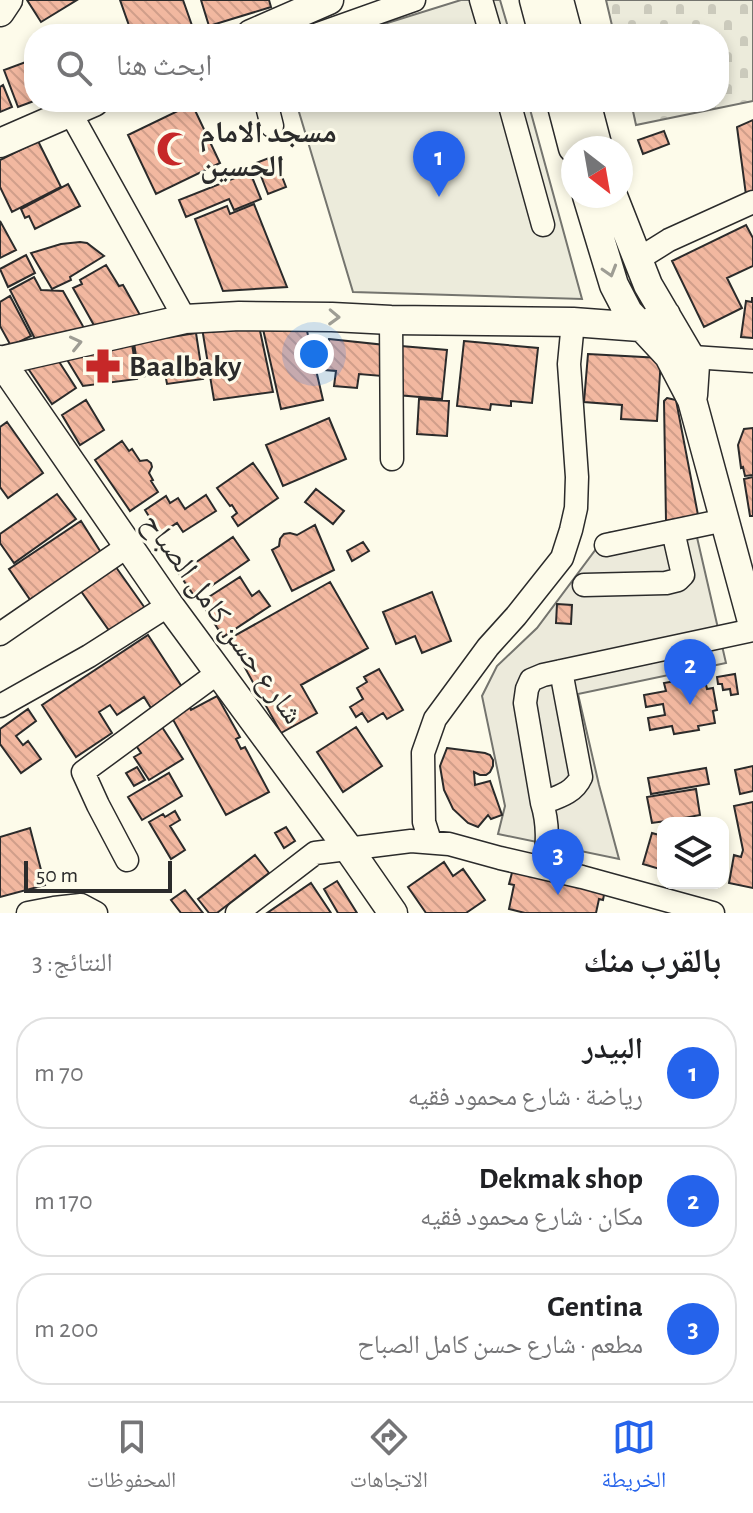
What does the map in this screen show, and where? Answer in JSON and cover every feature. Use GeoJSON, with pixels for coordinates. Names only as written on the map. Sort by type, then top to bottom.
{"type":"FeatureCollection","features":[{"type":"Feature","properties":{"kind":"main road"},"geometry":{"type":"LineString","coordinates":[[0,12],[8,0]]}},
{"type":"Feature","properties":{"kind":"main road"},"geometry":{"type":"LineString","coordinates":[[274,24],[329,0]]}},
{"type":"Feature","properties":{"kind":"main road"},"geometry":{"type":"LineString","coordinates":[[534,0],[540,24]]}},
{"type":"Feature","properties":{"kind":"main road"},"geometry":{"type":"LineString","coordinates":[[559,0],[565,24]]}},
{"type":"Feature","properties":{"kind":"main road"},"geometry":{"type":"LineString","coordinates":[[0,143],[71,112]]}},
{"type":"Feature","properties":{"kind":"main road"},"geometry":{"type":"LineString","coordinates":[[564,112],[570,136]]}},
{"type":"Feature","properties":{"kind":"main road"},"geometry":{"type":"LineString","coordinates":[[589,112],[595,136]]}},
{"type":"Feature","properties":{"kind":"main road"},"geometry":{"type":"LineString","coordinates":[[591,208],[614,285],[628,312],[640,327],[680,356]]}},
{"type":"Feature","properties":{"kind":"main road"},"geometry":{"type":"LineString","coordinates":[[618,208],[648,285],[666,315],[680,356],[753,628]]}},
{"type":"Feature","properties":{"kind":"main road"},"geometry":{"type":"LineString","coordinates":[[0,360],[185,319],[332,317],[573,322],[640,327],[666,315]]}},
{"type":"Feature","properties":{"kind":"main road","name":"شارع حسن كامل الصباح"},"geometry":{"type":"LineString","coordinates":[[0,360],[169,605],[393,913]]}},
{"type":"Feature","properties":{"kind":"street"},"geometry":{"type":"LineString","coordinates":[[346,24],[414,0]]}},
{"type":"Feature","properties":{"kind":"street"},"geometry":{"type":"LineString","coordinates":[[481,0],[488,24]]}},
{"type":"Feature","properties":{"kind":"street"},"geometry":{"type":"LineString","coordinates":[[84,112],[185,319]]}},
{"type":"Feature","properties":{"kind":"street"},"geometry":{"type":"LineString","coordinates":[[268,112],[272,126]]}},
{"type":"Feature","properties":{"kind":"street"},"geometry":{"type":"LineString","coordinates":[[512,112],[543,225]]}},
{"type":"Feature","properties":{"kind":"street"},"geometry":{"type":"LineString","coordinates":[[637,260],[669,240],[753,202]]}},
{"type":"Feature","properties":{"kind":"street"},"geometry":{"type":"LineString","coordinates":[[391,320],[392,459]]}},
{"type":"Feature","properties":{"kind":"street"},"geometry":{"type":"LineString","coordinates":[[430,841],[424,822],[423,753],[435,719],[488,647],[562,558],[571,530],[576,508],[577,477],[569,364],[573,322]]}},
{"type":"Feature","properties":{"kind":"street"},"geometry":{"type":"LineString","coordinates":[[680,356],[753,361]]}},
{"type":"Feature","properties":{"kind":"street"},"geometry":{"type":"LineString","coordinates":[[606,545],[725,520]]}},
{"type":"Feature","properties":{"kind":"street"},"geometry":{"type":"LineString","coordinates":[[584,585],[678,580],[683,575],[673,531]]}},
{"type":"Feature","properties":{"kind":"street"},"geometry":{"type":"LineString","coordinates":[[0,634],[128,546]]}},
{"type":"Feature","properties":{"kind":"street"},"geometry":{"type":"LineString","coordinates":[[0,706],[89,656],[169,605]]}},
{"type":"Feature","properties":{"kind":"street"},"geometry":{"type":"LineString","coordinates":[[545,868],[547,818],[525,703],[531,680],[753,628]]}},
{"type":"Feature","properties":{"kind":"street"},"geometry":{"type":"LineString","coordinates":[[542,803],[566,794],[577,786],[581,777],[561,671]]}},
{"type":"Feature","properties":{"kind":"street"},"geometry":{"type":"LineString","coordinates":[[127,860],[83,772],[219,672]]}},
{"type":"Feature","properties":{"kind":"street"},"geometry":{"type":"LineString","coordinates":[[237,913],[315,853],[411,841],[449,844],[713,913]]}},
{"type":"Feature","properties":{"kind":"street"},"geometry":{"type":"LineString","coordinates":[[28,913],[81,905],[96,913]]}},
{"type":"Feature","properties":{"kind":"green space"},"geometry":{"type":"Polygon","coordinates":[[[461,0],[500,0],[507,24],[384,24],[461,0]]]}},
{"type":"Feature","properties":{"kind":"green space"},"geometry":{"type":"Polygon","coordinates":[[[606,0],[753,0],[753,101],[729,106],[729,24],[612,24],[606,0]]]}},
{"type":"Feature","properties":{"kind":"green space"},"geometry":{"type":"Polygon","coordinates":[[[299,112],[531,112],[582,299],[353,292],[299,112]]]}},
{"type":"Feature","properties":{"kind":"green space"},"geometry":{"type":"Polygon","coordinates":[[[633,112],[699,112],[636,125],[633,112]]]}},
{"type":"Feature","properties":{"kind":"shaded area"},"geometry":{"type":"Polygon","coordinates":[[[693,520],[726,663],[578,694],[619,859],[498,834],[505,806],[482,696],[497,666],[537,628],[608,533],[693,520]]]}},
{"type":"Feature","properties":{"kind":"building"},"geometry":{"type":"Polygon","coordinates":[[[27,0],[77,0],[41,22],[27,0]]]}},
{"type":"Feature","properties":{"kind":"building"},"geometry":{"type":"Polygon","coordinates":[[[120,0],[183,0],[191,24],[128,24],[120,0]]]}},
{"type":"Feature","properties":{"kind":"building"},"geometry":{"type":"Polygon","coordinates":[[[201,0],[269,0],[271,7],[208,24],[201,0]]]}},
{"type":"Feature","properties":{"kind":"building"},"geometry":{"type":"Polygon","coordinates":[[[24,63],[24,105],[18,107],[4,70],[24,63]]]}},
{"type":"Feature","properties":{"kind":"building"},"geometry":{"type":"Polygon","coordinates":[[[3,85],[12,107],[0,112],[0,87],[3,85]]]}},
{"type":"Feature","properties":{"kind":"building","name":"مسجد الامام الحسين"},"geometry":{"type":"Polygon","coordinates":[[[175,112],[196,112],[220,163],[156,194],[128,135],[175,112]]]}},
{"type":"Feature","properties":{"kind":"building"},"geometry":{"type":"Polygon","coordinates":[[[753,120],[753,193],[746,195],[737,127],[753,120]]]}},
{"type":"Feature","properties":{"kind":"building"},"geometry":{"type":"Polygon","coordinates":[[[664,131],[669,144],[643,154],[638,140],[664,131]]]}},
{"type":"Feature","properties":{"kind":"building"},"geometry":{"type":"Polygon","coordinates":[[[38,141],[61,187],[12,212],[0,187],[0,160],[38,141]]]}},
{"type":"Feature","properties":{"kind":"building"},"geometry":{"type":"Polygon","coordinates":[[[274,156],[286,187],[268,194],[256,163],[274,156]]]}},
{"type":"Feature","properties":{"kind":"building"},"geometry":{"type":"Polygon","coordinates":[[[250,172],[261,199],[234,210],[229,199],[186,217],[179,200],[250,172]]]}},
{"type":"Feature","properties":{"kind":"building"},"geometry":{"type":"Polygon","coordinates":[[[68,184],[80,206],[35,229],[29,216],[25,218],[21,209],[68,184]]]}},
{"type":"Feature","properties":{"kind":"building"},"geometry":{"type":"Polygon","coordinates":[[[254,204],[287,287],[223,291],[195,219],[227,206],[230,214],[254,204]]]}},
{"type":"Feature","properties":{"kind":"building"},"geometry":{"type":"Polygon","coordinates":[[[0,221],[16,250],[0,258],[0,221]]]}},
{"type":"Feature","properties":{"kind":"building"},"geometry":{"type":"Polygon","coordinates":[[[746,225],[753,238],[753,266],[727,278],[742,308],[704,327],[672,261],[746,225]]]}},
{"type":"Feature","properties":{"kind":"building"},"geometry":{"type":"Polygon","coordinates":[[[87,243],[104,256],[70,277],[71,280],[52,289],[31,253],[87,243]]]}},
{"type":"Feature","properties":{"kind":"building"},"geometry":{"type":"Polygon","coordinates":[[[26,255],[35,273],[8,287],[0,269],[26,255]]]}},
{"type":"Feature","properties":{"kind":"building"},"geometry":{"type":"Polygon","coordinates":[[[106,265],[119,286],[123,285],[140,315],[95,327],[73,288],[82,284],[80,280],[106,265]]]}},
{"type":"Feature","properties":{"kind":"building"},"geometry":{"type":"Polygon","coordinates":[[[34,277],[41,290],[63,291],[84,328],[35,339],[10,290],[34,277]]]}},
{"type":"Feature","properties":{"kind":"building"},"geometry":{"type":"Polygon","coordinates":[[[10,296],[31,336],[11,346],[0,326],[0,302],[10,296]]]}},
{"type":"Feature","properties":{"kind":"building"},"geometry":{"type":"Polygon","coordinates":[[[752,298],[753,338],[741,337],[746,301],[752,302],[752,298]]]}},
{"type":"Feature","properties":{"kind":"building"},"geometry":{"type":"Polygon","coordinates":[[[259,326],[273,392],[214,400],[202,328],[259,326]]]}},
{"type":"Feature","properties":{"kind":"building"},"geometry":{"type":"Polygon","coordinates":[[[263,329],[307,331],[323,400],[281,409],[263,329]]]}},
{"type":"Feature","properties":{"kind":"building"},"geometry":{"type":"Polygon","coordinates":[[[196,333],[203,379],[167,384],[165,373],[139,377],[134,343],[196,333]]]}},
{"type":"Feature","properties":{"kind":"building"},"geometry":{"type":"Polygon","coordinates":[[[329,339],[385,345],[382,376],[359,374],[357,388],[334,386],[336,371],[325,370],[329,339]]]}},
{"type":"Feature","properties":{"kind":"building"},"geometry":{"type":"Polygon","coordinates":[[[464,341],[538,348],[532,403],[511,401],[511,406],[491,404],[490,410],[457,406],[464,341]]]}},
{"type":"Feature","properties":{"kind":"building","name":"Baalbaky"},"geometry":{"type":"Polygon","coordinates":[[[132,343],[137,379],[83,386],[63,353],[132,343]]]}},
{"type":"Feature","properties":{"kind":"building"},"geometry":{"type":"Polygon","coordinates":[[[401,346],[447,350],[442,399],[397,395],[401,346]]]}},
{"type":"Feature","properties":{"kind":"building"},"geometry":{"type":"Polygon","coordinates":[[[588,354],[661,358],[657,421],[621,419],[622,405],[584,402],[588,354]]]}},
{"type":"Feature","properties":{"kind":"building"},"geometry":{"type":"Polygon","coordinates":[[[56,357],[76,388],[52,404],[25,364],[56,357]]]}},
{"type":"Feature","properties":{"kind":"building"},"geometry":{"type":"Polygon","coordinates":[[[667,398],[676,400],[698,515],[666,521],[664,401],[667,398]]]}},
{"type":"Feature","properties":{"kind":"building"},"geometry":{"type":"Polygon","coordinates":[[[419,399],[449,401],[447,436],[417,434],[419,399]]]}},
{"type":"Feature","properties":{"kind":"building"},"geometry":{"type":"Polygon","coordinates":[[[86,400],[104,430],[80,445],[62,415],[86,400]]]}},
{"type":"Feature","properties":{"kind":"building"},"geometry":{"type":"Polygon","coordinates":[[[329,418],[346,459],[283,486],[266,445],[329,418]]]}},
{"type":"Feature","properties":{"kind":"building"},"geometry":{"type":"Polygon","coordinates":[[[7,422],[43,473],[8,498],[0,487],[0,427],[7,422]]]}},
{"type":"Feature","properties":{"kind":"building"},"geometry":{"type":"Polygon","coordinates":[[[753,428],[753,475],[745,476],[738,445],[744,429],[753,428]]]}},
{"type":"Feature","properties":{"kind":"building"},"geometry":{"type":"Polygon","coordinates":[[[122,441],[140,461],[151,463],[149,473],[158,492],[130,511],[95,460],[122,441]]]}},
{"type":"Feature","properties":{"kind":"building"},"geometry":{"type":"Polygon","coordinates":[[[253,463],[278,498],[238,526],[232,517],[237,513],[217,488],[253,463]]]}},
{"type":"Feature","properties":{"kind":"building"},"geometry":{"type":"Polygon","coordinates":[[[753,477],[753,516],[750,516],[744,479],[753,477]]]}},
{"type":"Feature","properties":{"kind":"building"},"geometry":{"type":"Polygon","coordinates":[[[316,489],[344,511],[333,524],[305,502],[316,489]]]}},
{"type":"Feature","properties":{"kind":"building"},"geometry":{"type":"Polygon","coordinates":[[[57,494],[76,519],[14,563],[0,543],[0,534],[57,494]]]}},
{"type":"Feature","properties":{"kind":"building"},"geometry":{"type":"Polygon","coordinates":[[[206,495],[216,511],[183,532],[177,523],[160,534],[145,510],[166,496],[170,503],[178,498],[185,509],[206,495]]]}},
{"type":"Feature","properties":{"kind":"building"},"geometry":{"type":"Polygon","coordinates":[[[81,521],[102,554],[31,601],[9,569],[81,521]]]}},
{"type":"Feature","properties":{"kind":"building"},"geometry":{"type":"Polygon","coordinates":[[[315,525],[334,570],[292,591],[272,550],[279,546],[284,534],[297,535],[315,525]]]}},
{"type":"Feature","properties":{"kind":"building"},"geometry":{"type":"Polygon","coordinates":[[[233,537],[249,560],[195,597],[179,574],[233,537]]]}},
{"type":"Feature","properties":{"kind":"building"},"geometry":{"type":"Polygon","coordinates":[[[363,542],[369,551],[352,561],[347,551],[363,542]]]}},
{"type":"Feature","properties":{"kind":"building"},"geometry":{"type":"Polygon","coordinates":[[[113,563],[147,611],[113,636],[78,587],[113,563]]]}},
{"type":"Feature","properties":{"kind":"building"},"geometry":{"type":"Polygon","coordinates":[[[240,577],[252,596],[259,591],[270,606],[223,637],[201,602],[240,577]]]}},
{"type":"Feature","properties":{"kind":"building"},"geometry":{"type":"Polygon","coordinates":[[[330,582],[368,648],[301,685],[317,713],[281,733],[229,639],[330,582]]]}},
{"type":"Feature","properties":{"kind":"building"},"geometry":{"type":"Polygon","coordinates":[[[432,592],[451,641],[422,653],[415,636],[396,644],[383,612],[432,592]]]}},
{"type":"Feature","properties":{"kind":"building"},"geometry":{"type":"Polygon","coordinates":[[[557,604],[572,605],[571,624],[556,623],[557,604]]]}},
{"type":"Feature","properties":{"kind":"building"},"geometry":{"type":"Polygon","coordinates":[[[148,635],[182,687],[151,708],[144,697],[117,715],[110,705],[99,712],[112,733],[76,757],[42,705],[148,635]]]}},
{"type":"Feature","properties":{"kind":"building"},"geometry":{"type":"Polygon","coordinates":[[[379,669],[403,710],[387,719],[383,713],[368,722],[362,713],[356,717],[350,707],[363,699],[357,688],[367,682],[364,677],[379,669]]]}},
{"type":"Feature","properties":{"kind":"building"},"geometry":{"type":"Polygon","coordinates":[[[735,674],[738,694],[731,695],[730,689],[723,690],[722,684],[718,684],[717,677],[735,674]]]}},
{"type":"Feature","properties":{"kind":"building"},"geometry":{"type":"Polygon","coordinates":[[[704,676],[707,689],[713,688],[717,710],[713,711],[715,723],[698,726],[699,730],[674,734],[672,726],[650,730],[648,718],[665,715],[663,704],[646,707],[644,695],[666,691],[664,683],[704,676]]]}},
{"type":"Feature","properties":{"kind":"building"},"geometry":{"type":"Polygon","coordinates":[[[217,696],[240,737],[236,739],[241,749],[245,747],[269,792],[226,815],[171,716],[189,706],[191,710],[217,696]]]}},
{"type":"Feature","properties":{"kind":"building"},"geometry":{"type":"Polygon","coordinates":[[[28,709],[36,721],[16,736],[23,745],[28,741],[41,759],[21,773],[0,744],[0,729],[28,709]]]}},
{"type":"Feature","properties":{"kind":"building"},"geometry":{"type":"Polygon","coordinates":[[[160,724],[183,759],[149,780],[134,757],[141,753],[133,741],[160,724]]]}},
{"type":"Feature","properties":{"kind":"building"},"geometry":{"type":"Polygon","coordinates":[[[356,727],[382,766],[343,792],[317,752],[356,727]]]}},
{"type":"Feature","properties":{"kind":"building"},"geometry":{"type":"Polygon","coordinates":[[[447,748],[490,755],[493,766],[490,772],[480,775],[474,772],[475,785],[490,781],[502,815],[491,819],[488,815],[478,827],[468,823],[453,809],[444,790],[440,766],[447,748]]]}},
{"type":"Feature","properties":{"kind":"building"},"geometry":{"type":"Polygon","coordinates":[[[753,766],[753,791],[740,794],[735,770],[753,766]]]}},
{"type":"Feature","properties":{"kind":"building"},"geometry":{"type":"Polygon","coordinates":[[[137,767],[145,780],[134,786],[126,773],[137,767]]]}},
{"type":"Feature","properties":{"kind":"building"},"geometry":{"type":"Polygon","coordinates":[[[706,768],[709,784],[651,794],[648,778],[706,768]]]}},
{"type":"Feature","properties":{"kind":"building"},"geometry":{"type":"Polygon","coordinates":[[[169,773],[182,796],[142,820],[128,797],[169,773]]]}},
{"type":"Feature","properties":{"kind":"building"},"geometry":{"type":"Polygon","coordinates":[[[696,789],[700,815],[657,817],[657,822],[652,823],[647,797],[696,789]]]}},
{"type":"Feature","properties":{"kind":"building"},"geometry":{"type":"Polygon","coordinates":[[[753,802],[753,888],[729,883],[734,855],[741,857],[743,850],[734,806],[753,802]]]}},
{"type":"Feature","properties":{"kind":"building"},"geometry":{"type":"Polygon","coordinates":[[[175,811],[180,820],[170,826],[185,850],[171,859],[149,822],[175,811]]]}},
{"type":"Feature","properties":{"kind":"building"},"geometry":{"type":"Polygon","coordinates":[[[286,827],[295,841],[284,848],[275,833],[286,827]]]}},
{"type":"Feature","properties":{"kind":"building"},"geometry":{"type":"Polygon","coordinates":[[[30,828],[45,885],[0,897],[0,837],[30,828]]]}},
{"type":"Feature","properties":{"kind":"building"},"geometry":{"type":"Polygon","coordinates":[[[652,833],[657,834],[657,868],[643,864],[652,833]]]}},
{"type":"Feature","properties":{"kind":"building"},"geometry":{"type":"Polygon","coordinates":[[[255,855],[269,873],[217,913],[209,913],[198,899],[255,855]]]}},
{"type":"Feature","properties":{"kind":"building"},"geometry":{"type":"Polygon","coordinates":[[[444,862],[453,876],[463,869],[485,900],[466,913],[426,913],[408,887],[444,862]]]}},
{"type":"Feature","properties":{"kind":"building"},"geometry":{"type":"Polygon","coordinates":[[[513,869],[605,890],[603,900],[599,899],[596,913],[525,913],[509,909],[514,885],[509,884],[513,869]]]}},
{"type":"Feature","properties":{"kind":"building"},"geometry":{"type":"Polygon","coordinates":[[[337,881],[357,913],[338,913],[324,889],[337,881]]]}},
{"type":"Feature","properties":{"kind":"building"},"geometry":{"type":"Polygon","coordinates":[[[311,883],[331,913],[267,913],[311,883]]]}},
{"type":"Feature","properties":{"kind":"building"},"geometry":{"type":"Polygon","coordinates":[[[185,890],[203,913],[181,913],[171,900],[185,890]]]}},
{"type":"Feature","properties":{"kind":"place","name":"مسجد الامام الحسين"},"geometry":{"type":"Point","coordinates":[174,149]}},
{"type":"Feature","properties":{"kind":"place","name":"البيدر"},"geometry":{"type":"Point","coordinates":[439,197]}},
{"type":"Feature","properties":{"kind":"place","name":"Baalbaky"},"geometry":{"type":"Point","coordinates":[103,366]}},
{"type":"Feature","properties":{"kind":"place","name":"Dekmak shop"},"geometry":{"type":"Point","coordinates":[690,705]}},
{"type":"Feature","properties":{"kind":"place","name":"Gentina"},"geometry":{"type":"Point","coordinates":[558,895]}}]}
